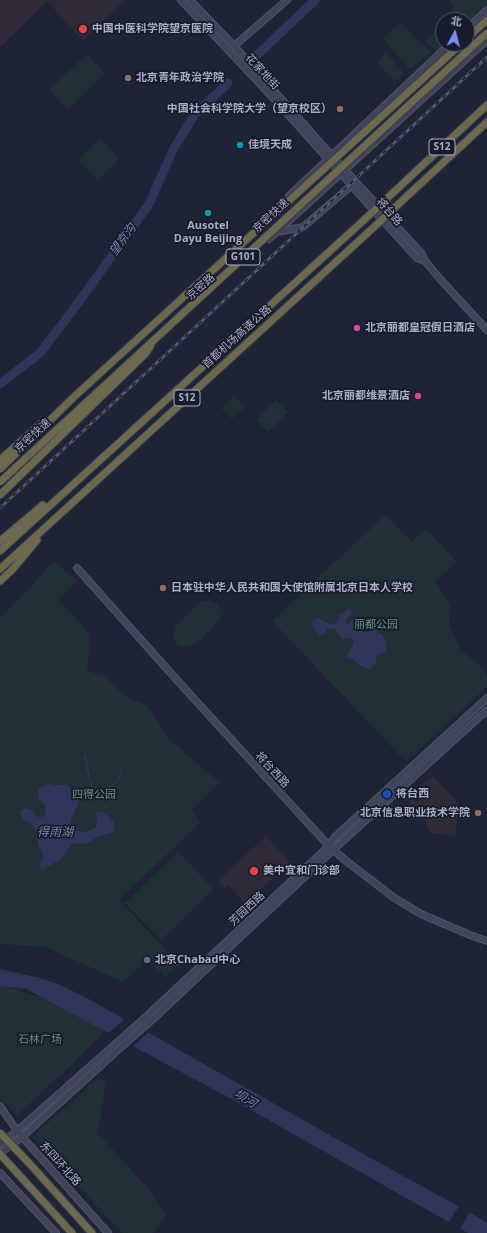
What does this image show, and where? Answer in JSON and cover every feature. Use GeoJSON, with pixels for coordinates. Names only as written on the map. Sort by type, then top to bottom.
{"type":"FeatureCollection","features":[{"type":"Feature","properties":{"kind":"highway"},"geometry":{"type":"LineString","coordinates":[[475,31],[487,20]]}},
{"type":"Feature","properties":{"kind":"highway","name":"京密快速"},"geometry":{"type":"LineString","coordinates":[[0,482],[487,33]]}},
{"type":"Feature","properties":{"kind":"highway","name":"京密快速"},"geometry":{"type":"LineString","coordinates":[[0,468],[76,395],[452,52]]}},
{"type":"Feature","properties":{"kind":"highway","name":"首都机场高速公路"},"geometry":{"type":"LineString","coordinates":[[0,551],[364,220],[487,105]]}},
{"type":"Feature","properties":{"kind":"highway","name":"首都机场高速公路"},"geometry":{"type":"LineString","coordinates":[[0,569],[374,228],[487,122]]}},
{"type":"Feature","properties":{"kind":"highway"},"geometry":{"type":"LineString","coordinates":[[0,495],[146,353],[156,337]]}},
{"type":"Feature","properties":{"kind":"highway"},"geometry":{"type":"LineString","coordinates":[[0,460],[26,436],[76,395]]}},
{"type":"Feature","properties":{"kind":"highway"},"geometry":{"type":"LineString","coordinates":[[0,541],[104,456]]}},
{"type":"Feature","properties":{"kind":"highway"},"geometry":{"type":"LineString","coordinates":[[0,581],[11,571],[55,518]]}},
{"type":"Feature","properties":{"kind":"highway","name":"东四环北路"},"geometry":{"type":"LineString","coordinates":[[0,1133],[92,1233]]}},
{"type":"Feature","properties":{"kind":"highway"},"geometry":{"type":"LineString","coordinates":[[0,1154],[72,1233]]}},
{"type":"Feature","properties":{"kind":"main road","name":"花家地街"},"geometry":{"type":"LineString","coordinates":[[181,0],[330,158]]}},
{"type":"Feature","properties":{"kind":"main road","name":"花家地街"},"geometry":{"type":"LineString","coordinates":[[190,0],[234,46],[330,158]]}},
{"type":"Feature","properties":{"kind":"main road"},"geometry":{"type":"LineString","coordinates":[[234,46],[287,0]]}},
{"type":"Feature","properties":{"kind":"main road"},"geometry":{"type":"LineString","coordinates":[[475,21],[487,10]]}},
{"type":"Feature","properties":{"kind":"main road","name":"京密路"},"geometry":{"type":"LineString","coordinates":[[0,486],[120,372],[277,232],[487,40]]}},
{"type":"Feature","properties":{"kind":"main road","name":"京密路"},"geometry":{"type":"LineString","coordinates":[[0,468],[442,52]]}},
{"type":"Feature","properties":{"kind":"main road"},"geometry":{"type":"LineString","coordinates":[[330,158],[342,172]]}},
{"type":"Feature","properties":{"kind":"main road","name":"将台路"},"geometry":{"type":"LineString","coordinates":[[342,172],[351,186],[418,258],[425,261]]}},
{"type":"Feature","properties":{"kind":"main road","name":"将台路"},"geometry":{"type":"LineString","coordinates":[[342,172],[422,254],[425,261],[487,330]]}},
{"type":"Feature","properties":{"kind":"main road"},"geometry":{"type":"LineString","coordinates":[[277,232],[303,227],[351,186]]}},
{"type":"Feature","properties":{"kind":"main road","name":"将台西路"},"geometry":{"type":"LineString","coordinates":[[77,568],[185,689],[331,848],[387,894],[416,911],[487,941]]}},
{"type":"Feature","properties":{"kind":"main road","name":"芳园西路"},"geometry":{"type":"LineString","coordinates":[[331,848],[335,837],[487,698]]}},
{"type":"Feature","properties":{"kind":"main road","name":"芳园西路"},"geometry":{"type":"LineString","coordinates":[[0,1144],[150,1018],[331,848],[487,710]]}},
{"type":"Feature","properties":{"kind":"main road","name":"芳园西路"},"geometry":{"type":"LineString","coordinates":[[0,1154],[22,1137],[116,1047]]}},
{"type":"Feature","properties":{"kind":"main road","name":"东四环北路"},"geometry":{"type":"LineString","coordinates":[[0,1106],[22,1137],[108,1233]]}},
{"type":"Feature","properties":{"kind":"main road"},"geometry":{"type":"LineString","coordinates":[[0,1173],[56,1233]]}},
{"type":"Feature","properties":{"kind":"shaded area","name":"中国中医科学院望京医院"},"geometry":{"type":"Polygon","coordinates":[[[0,0],[124,0],[83,41],[47,1],[0,47],[0,0]]]}},
{"type":"Feature","properties":{"kind":"shaded area"},"geometry":{"type":"Polygon","coordinates":[[[433,776],[459,804],[455,836],[430,833],[426,822],[405,798],[433,776]]]}},
{"type":"Feature","properties":{"kind":"shaded area","name":"美中宜和门诊部"},"geometry":{"type":"Polygon","coordinates":[[[266,836],[290,862],[245,904],[228,885],[225,888],[218,881],[266,836]]]}},
{"type":"Feature","properties":{"kind":"green space"},"geometry":{"type":"Polygon","coordinates":[[[449,0],[487,0],[487,15],[475,26],[475,12],[452,12],[453,5],[449,0]]]}},
{"type":"Feature","properties":{"kind":"green space"},"geometry":{"type":"Polygon","coordinates":[[[401,22],[417,40],[418,39],[431,52],[410,69],[382,38],[401,22]]]}},
{"type":"Feature","properties":{"kind":"green space"},"geometry":{"type":"Polygon","coordinates":[[[435,32],[435,50],[425,41],[435,32]]]}},
{"type":"Feature","properties":{"kind":"green space"},"geometry":{"type":"Polygon","coordinates":[[[437,52],[446,52],[441,56],[437,52]]]}},
{"type":"Feature","properties":{"kind":"green space"},"geometry":{"type":"Polygon","coordinates":[[[386,53],[404,73],[395,82],[376,62],[386,53]]]}},
{"type":"Feature","properties":{"kind":"green space"},"geometry":{"type":"Polygon","coordinates":[[[87,54],[105,74],[68,109],[49,90],[87,54]]]}},
{"type":"Feature","properties":{"kind":"green space"},"geometry":{"type":"Polygon","coordinates":[[[100,139],[120,159],[98,180],[78,160],[100,139]]]}},
{"type":"Feature","properties":{"kind":"green space"},"geometry":{"type":"Polygon","coordinates":[[[234,396],[245,407],[232,419],[221,408],[234,396]]]}},
{"type":"Feature","properties":{"kind":"green space"},"geometry":{"type":"Polygon","coordinates":[[[276,400],[288,412],[268,432],[256,419],[276,400]]]}},
{"type":"Feature","properties":{"kind":"green space","name":"丽都公园"},"geometry":{"type":"Polygon","coordinates":[[[386,514],[412,542],[426,529],[457,562],[435,581],[450,604],[449,624],[461,650],[483,668],[487,679],[487,687],[406,762],[272,621],[386,514]]]}},
{"type":"Feature","properties":{"kind":"green space","name":"四得公园"},"geometry":{"type":"Polygon","coordinates":[[[55,561],[77,581],[59,600],[91,635],[87,671],[106,677],[126,697],[148,706],[170,740],[220,783],[192,810],[201,822],[119,900],[180,964],[165,977],[148,960],[123,982],[45,947],[0,944],[0,618],[55,561]]]}},
{"type":"Feature","properties":{"kind":"green space"},"geometry":{"type":"Polygon","coordinates":[[[210,600],[217,603],[221,610],[220,619],[196,644],[186,647],[179,646],[174,640],[176,625],[200,602],[210,600]]]}},
{"type":"Feature","properties":{"kind":"green space"},"geometry":{"type":"Polygon","coordinates":[[[178,852],[214,889],[161,940],[125,903],[178,852]]]}},
{"type":"Feature","properties":{"kind":"green space","name":"石林广场"},"geometry":{"type":"Polygon","coordinates":[[[0,986],[6,986],[52,1001],[107,1028],[76,1061],[16,1116],[0,1097],[0,986]]]}},
{"type":"Feature","properties":{"kind":"green space"},"geometry":{"type":"Polygon","coordinates":[[[100,1076],[106,1083],[98,1133],[152,1193],[166,1215],[154,1233],[122,1233],[32,1137],[100,1076]]]}},
{"type":"Feature","properties":{"kind":"water"},"geometry":{"type":"Polygon","coordinates":[[[348,609],[351,609],[352,613],[345,620],[345,623],[349,624],[353,619],[355,625],[359,626],[364,632],[367,632],[370,629],[371,620],[373,620],[379,629],[378,633],[381,633],[388,644],[386,645],[385,653],[377,656],[375,665],[369,669],[346,657],[354,643],[353,640],[350,638],[342,639],[336,630],[331,628],[327,629],[323,635],[319,635],[312,627],[312,621],[318,618],[330,624],[334,624],[338,620],[339,615],[348,609]]]}},
{"type":"Feature","properties":{"kind":"water","name":"得雨湖"},"geometry":{"type":"Polygon","coordinates":[[[50,783],[53,785],[68,785],[79,798],[79,802],[71,820],[71,825],[76,831],[86,832],[95,828],[97,824],[96,812],[98,811],[103,812],[113,821],[115,828],[112,833],[100,836],[84,844],[72,844],[62,858],[43,870],[40,868],[40,863],[43,857],[38,845],[37,832],[35,828],[23,819],[20,813],[22,809],[25,808],[32,810],[38,817],[45,815],[45,806],[38,799],[38,791],[40,787],[50,783]]]}},
{"type":"Feature","properties":{"kind":"water","name":"坝河"},"geometry":{"type":"Polygon","coordinates":[[[0,969],[58,984],[87,998],[471,1213],[487,1223],[487,1233],[468,1233],[228,1097],[26,989],[0,986],[0,969]]]}},
{"type":"Feature","properties":{"kind":"pier"},"geometry":{"type":"Polygon","coordinates":[[[126,1018],[150,1031],[131,1048],[106,1035],[126,1018]]]}},
{"type":"Feature","properties":{"kind":"pier"},"geometry":{"type":"Polygon","coordinates":[[[460,1204],[471,1210],[459,1230],[448,1224],[460,1204]]]}},
{"type":"Feature","properties":{"kind":"waterway","name":"望京沟"},"geometry":{"type":"LineString","coordinates":[[254,58],[315,0]]}},
{"type":"Feature","properties":{"kind":"waterway","name":"望京沟"},"geometry":{"type":"LineString","coordinates":[[0,384],[39,354],[70,314],[149,204],[174,148],[195,114],[228,83]]}},
{"type":"Feature","properties":{"kind":"waterway"},"geometry":{"type":"LineString","coordinates":[[85,756],[91,786],[98,795]]}},
{"type":"Feature","properties":{"kind":"waterway"},"geometry":{"type":"LineString","coordinates":[[92,799],[96,798],[102,790],[118,781],[122,768]]}},
{"type":"Feature","properties":{"kind":"railway"},"geometry":{"type":"LineString","coordinates":[[0,508],[487,57]]}},
{"type":"Feature","properties":{"kind":"place","name":"中国中医科学院望京医院"},"geometry":{"type":"Point","coordinates":[83,29]}},
{"type":"Feature","properties":{"kind":"place","name":"北京青年政治学院"},"geometry":{"type":"Point","coordinates":[128,78]}},
{"type":"Feature","properties":{"kind":"place","name":"中国社会科学院大学（望京校区）"},"geometry":{"type":"Point","coordinates":[340,109]}},
{"type":"Feature","properties":{"kind":"place","name":"佳境天成"},"geometry":{"type":"Point","coordinates":[240,145]}},
{"type":"Feature","properties":{"kind":"place","name":"Ausotel Dayu Beijing"},"geometry":{"type":"Point","coordinates":[208,213]}},
{"type":"Feature","properties":{"kind":"place","name":"北京丽都皇冠假日酒店"},"geometry":{"type":"Point","coordinates":[357,328]}},
{"type":"Feature","properties":{"kind":"place","name":"北京丽都维景酒店"},"geometry":{"type":"Point","coordinates":[418,396]}},
{"type":"Feature","properties":{"kind":"place","name":"日本驻中华人民共和国大使馆附属北京日本人学校"},"geometry":{"type":"Point","coordinates":[163,588]}},
{"type":"Feature","properties":{"kind":"place","name":"将台西"},"geometry":{"type":"Point","coordinates":[387,794]}},
{"type":"Feature","properties":{"kind":"place","name":"北京信息职业技术学院"},"geometry":{"type":"Point","coordinates":[478,813]}},
{"type":"Feature","properties":{"kind":"place","name":"美中宜和门诊部"},"geometry":{"type":"Point","coordinates":[254,871]}},
{"type":"Feature","properties":{"kind":"place","name":"北京Chabad中心"},"geometry":{"type":"Point","coordinates":[147,960]}}]}
